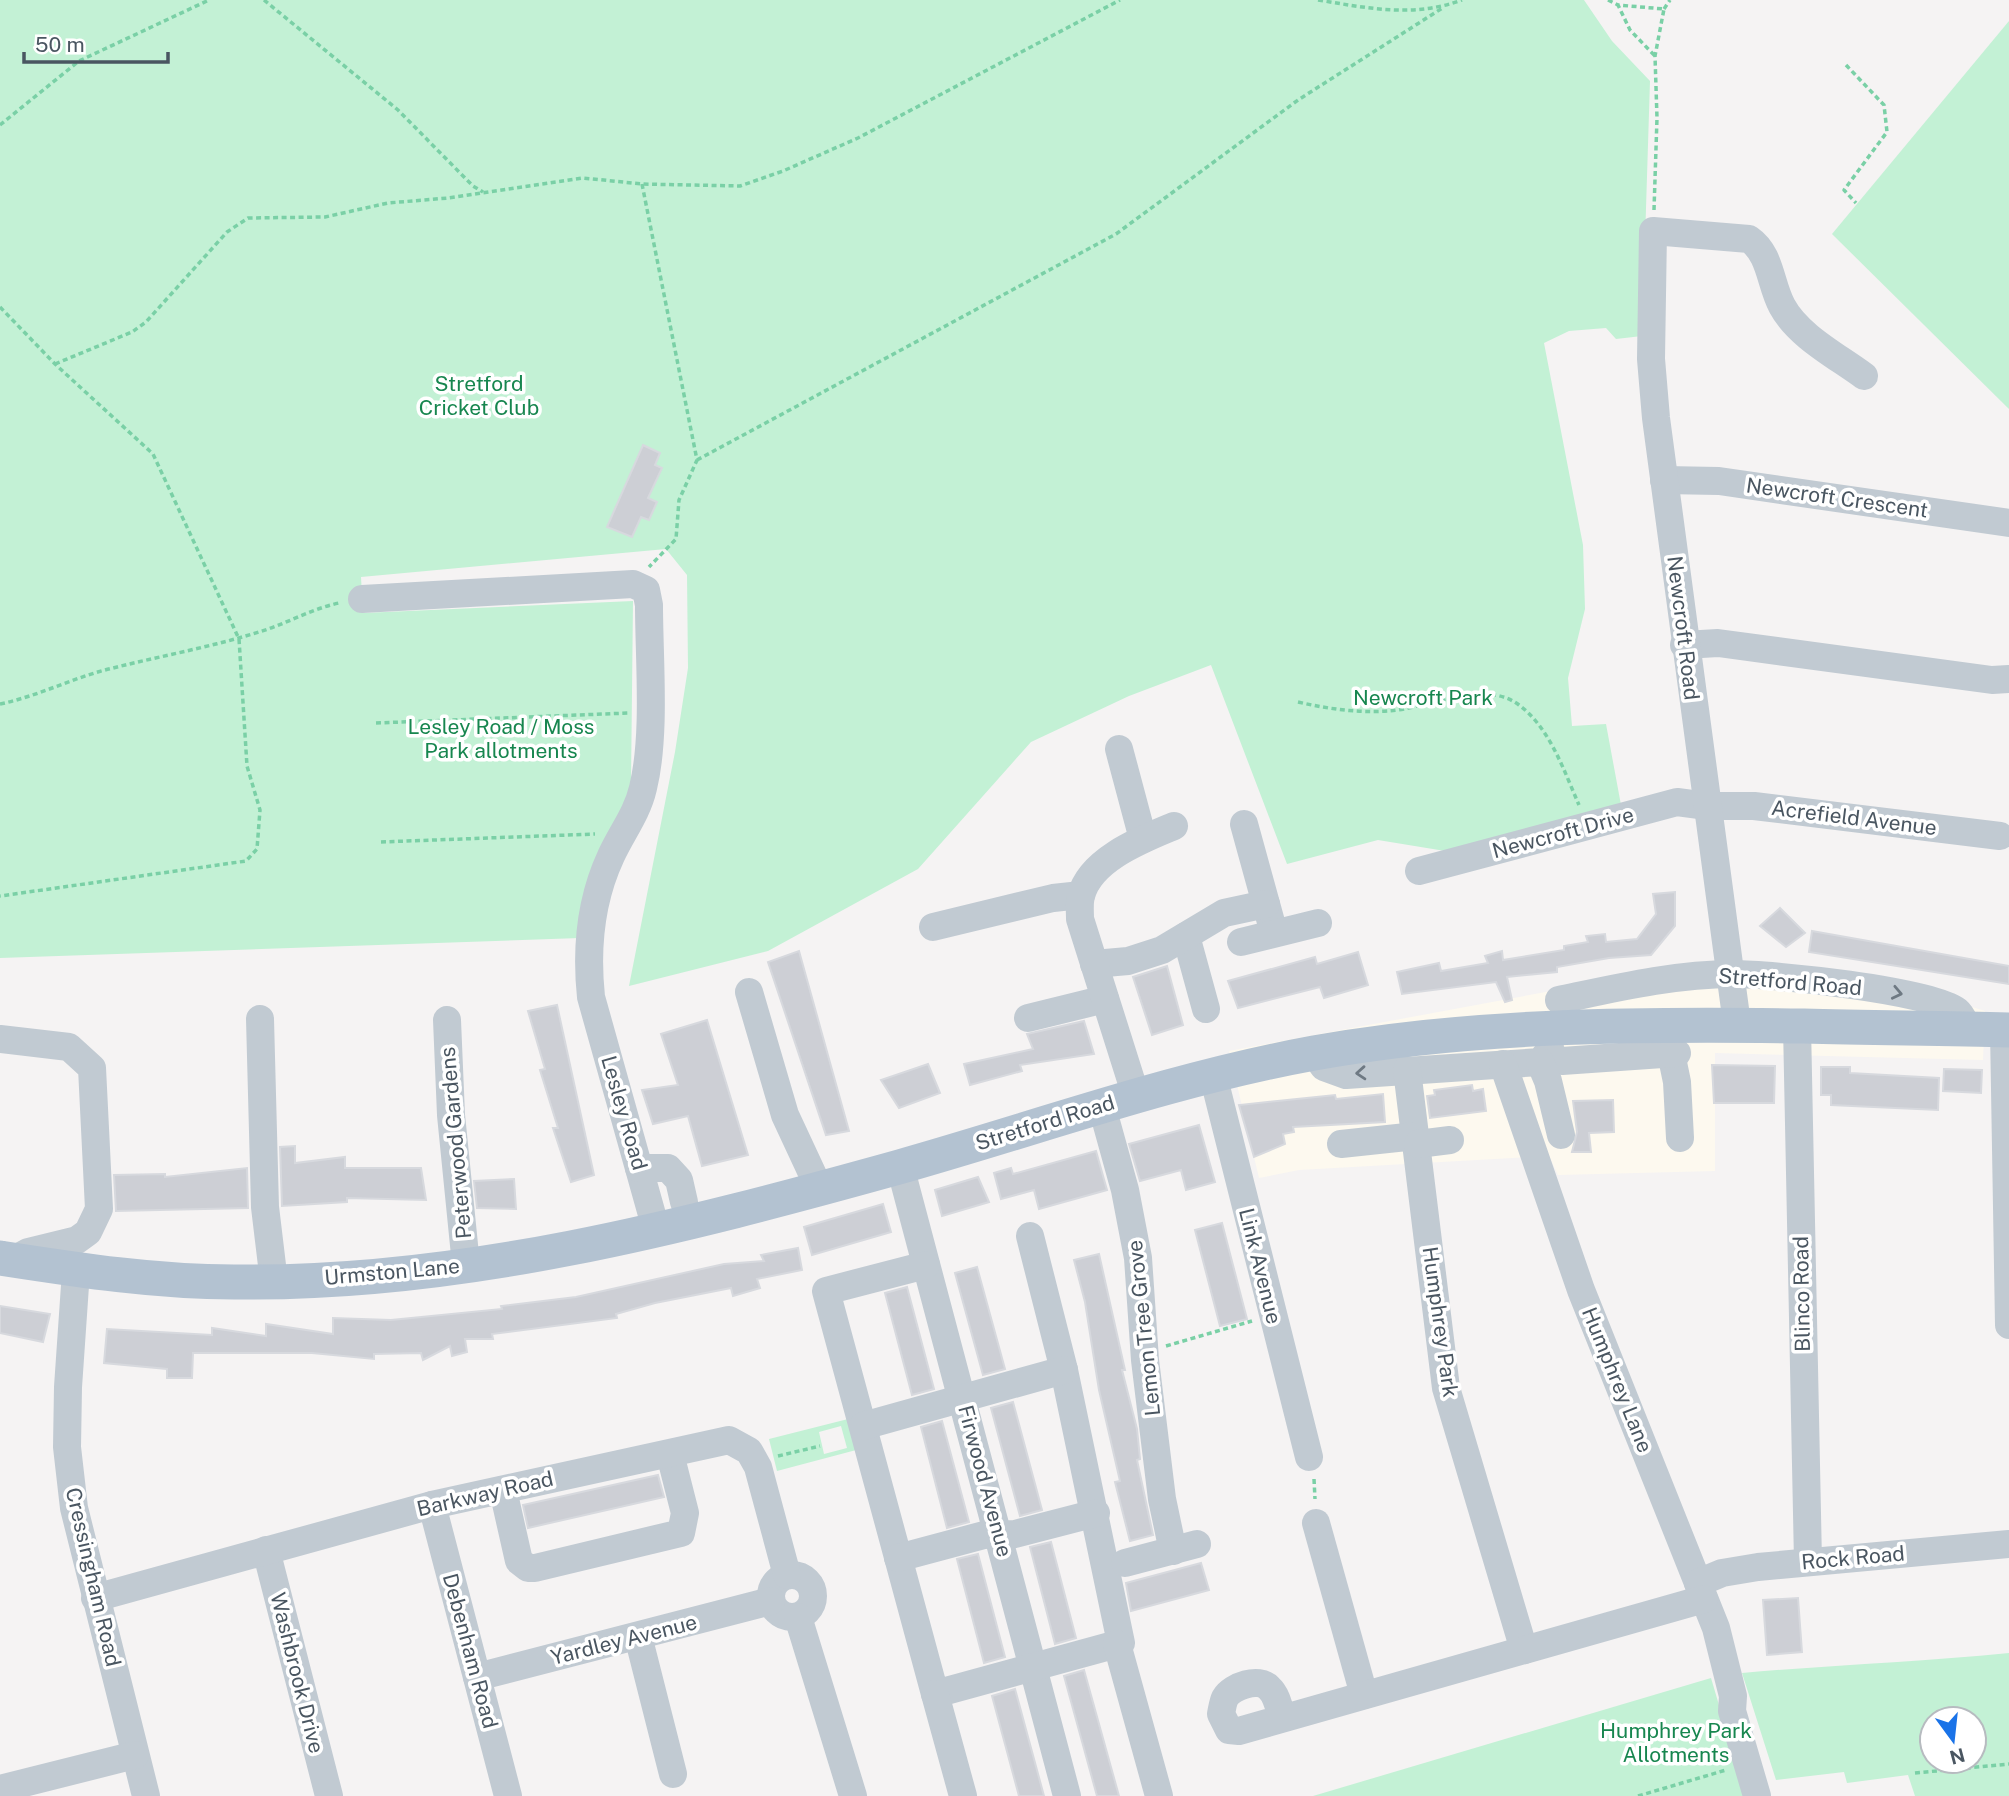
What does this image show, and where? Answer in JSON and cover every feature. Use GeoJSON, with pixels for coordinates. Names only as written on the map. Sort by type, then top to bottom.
{"type":"FeatureCollection","features":[{"type":"Feature","properties":{"kind":"main road","name":"Stretford Road"},"geometry":{"type":"LineString","coordinates":[[778,1198],[900,1166],[1213,1075],[1314,1053],[1469,1034],[1676,1023],[2006,1030]]}},
{"type":"Feature","properties":{"kind":"main road","name":"Urmston Lane"},"geometry":{"type":"LineString","coordinates":[[8,1259],[76,1271],[178,1280],[274,1282],[466,1265],[656,1229],[778,1198]]}},
{"type":"Feature","properties":{"kind":"street"},"geometry":{"type":"LineString","coordinates":[[1653,230],[1749,239],[1764,255],[1782,305],[1791,319],[1864,376]]}},
{"type":"Feature","properties":{"kind":"street","name":"Newcroft Road"},"geometry":{"type":"LineString","coordinates":[[1653,230],[1651,359],[1684,645],[1737,1024]]}},
{"type":"Feature","properties":{"kind":"street","name":"Newcroft Crescent"},"geometry":{"type":"LineString","coordinates":[[1664,480],[1719,481],[2009,523]]}},
{"type":"Feature","properties":{"kind":"street"},"geometry":{"type":"LineString","coordinates":[[362,599],[633,584]]}},
{"type":"Feature","properties":{"kind":"street","name":"Lesley Road"},"geometry":{"type":"LineString","coordinates":[[633,584],[640,585],[649,597],[644,785],[597,891],[588,965],[591,998],[656,1229]]}},
{"type":"Feature","properties":{"kind":"street"},"geometry":{"type":"LineString","coordinates":[[1684,645],[1718,643],[1992,680],[2009,680]]}},
{"type":"Feature","properties":{"kind":"street"},"geometry":{"type":"LineString","coordinates":[[1119,749],[1143,839]]}},
{"type":"Feature","properties":{"kind":"street","name":"Newcroft Drive"},"geometry":{"type":"LineString","coordinates":[[1419,871],[1677,802],[1707,806]]}},
{"type":"Feature","properties":{"kind":"street","name":"Acrefield Avenue"},"geometry":{"type":"LineString","coordinates":[[1707,806],[1754,806],[2000,836]]}},
{"type":"Feature","properties":{"kind":"street"},"geometry":{"type":"LineString","coordinates":[[1244,824],[1274,933]]}},
{"type":"Feature","properties":{"kind":"street"},"geometry":{"type":"LineString","coordinates":[[1136,1096],[1080,919],[1081,895],[1092,876],[1107,862],[1143,839],[1174,826]]}},
{"type":"Feature","properties":{"kind":"street"},"geometry":{"type":"LineString","coordinates":[[933,927],[1053,898],[1081,895]]}},
{"type":"Feature","properties":{"kind":"street"},"geometry":{"type":"LineString","coordinates":[[1094,964],[1139,957],[1162,950],[1224,913],[1266,904]]}},
{"type":"Feature","properties":{"kind":"street"},"geometry":{"type":"LineString","coordinates":[[1241,942],[1318,923]]}},
{"type":"Feature","properties":{"kind":"street"},"geometry":{"type":"LineString","coordinates":[[1186,936],[1206,1009]]}},
{"type":"Feature","properties":{"kind":"street","name":"Stretford Road"},"geometry":{"type":"LineString","coordinates":[[1314,1053],[1324,1067],[1334,1073],[1503,1064],[1539,1032],[1636,984],[1732,974],[1789,978],[1897,993],[1947,1006],[1959,1012],[1968,1029]]}},
{"type":"Feature","properties":{"kind":"street"},"geometry":{"type":"LineString","coordinates":[[749,992],[785,1115],[819,1188]]}},
{"type":"Feature","properties":{"kind":"street"},"geometry":{"type":"LineString","coordinates":[[1028,1018],[1105,999]]}},
{"type":"Feature","properties":{"kind":"street"},"geometry":{"type":"LineString","coordinates":[[260,1019],[264,1181],[274,1282]]}},
{"type":"Feature","properties":{"kind":"street","name":"Peterwood Gardens"},"geometry":{"type":"LineString","coordinates":[[447,1020],[451,1115],[466,1265]]}},
{"type":"Feature","properties":{"kind":"street","name":"Blinco Road"},"geometry":{"type":"LineString","coordinates":[[1797,1026],[1808,1562]]}},
{"type":"Feature","properties":{"kind":"street"},"geometry":{"type":"LineString","coordinates":[[2006,1030],[2009,1325]]}},
{"type":"Feature","properties":{"kind":"street"},"geometry":{"type":"LineString","coordinates":[[1539,1032],[1562,1061],[1674,1053],[1680,1138]]}},
{"type":"Feature","properties":{"kind":"street"},"geometry":{"type":"LineString","coordinates":[[1539,1032],[1562,1135]]}},
{"type":"Feature","properties":{"kind":"street"},"geometry":{"type":"LineString","coordinates":[[0,1039],[69,1047],[92,1069],[99,1209],[88,1231],[77,1240],[8,1259]]}},
{"type":"Feature","properties":{"kind":"street","name":"Humphrey Lane"},"geometry":{"type":"LineString","coordinates":[[1503,1064],[1581,1290],[1716,1628],[1733,1696],[1741,1709],[1768,1796]]}},
{"type":"Feature","properties":{"kind":"street","name":"Humphrey Park"},"geometry":{"type":"LineString","coordinates":[[1407,1070],[1446,1388],[1524,1650]]}},
{"type":"Feature","properties":{"kind":"street","name":"Link Avenue"},"geometry":{"type":"LineString","coordinates":[[1213,1075],[1309,1457]]}},
{"type":"Feature","properties":{"kind":"street","name":"Lemon Tree Grove"},"geometry":{"type":"LineString","coordinates":[[1102,1107],[1125,1190],[1138,1258],[1145,1360],[1162,1499],[1185,1548],[1125,1563]]}},
{"type":"Feature","properties":{"kind":"street"},"geometry":{"type":"LineString","coordinates":[[1340,1144],[1450,1140]]}},
{"type":"Feature","properties":{"kind":"street","name":"Firwood Avenue"},"geometry":{"type":"LineString","coordinates":[[900,1166],[1000,1535],[1067,1796]]}},
{"type":"Feature","properties":{"kind":"street"},"geometry":{"type":"LineString","coordinates":[[639,1168],[668,1168],[679,1180],[684,1202]]}},
{"type":"Feature","properties":{"kind":"street"},"geometry":{"type":"LineString","coordinates":[[935,1694],[1121,1643],[1096,1513],[1030,1236]]}},
{"type":"Feature","properties":{"kind":"street"},"geometry":{"type":"LineString","coordinates":[[926,1265],[826,1290],[962,1796]]}},
{"type":"Feature","properties":{"kind":"street","name":"Cressingham Road"},"geometry":{"type":"LineString","coordinates":[[76,1271],[68,1447],[74,1508],[146,1796]]}},
{"type":"Feature","properties":{"kind":"street"},"geometry":{"type":"LineString","coordinates":[[863,1426],[1064,1370]]}},
{"type":"Feature","properties":{"kind":"street","name":"Barkway Road"},"geometry":{"type":"LineString","coordinates":[[95,1598],[432,1505],[729,1440],[742,1445],[756,1463]]}},
{"type":"Feature","properties":{"kind":"street"},"geometry":{"type":"LineString","coordinates":[[503,1490],[519,1561],[528,1568],[535,1568],[681,1533],[685,1513],[670,1454]]}},
{"type":"Feature","properties":{"kind":"street"},"geometry":{"type":"LineString","coordinates":[[756,1463],[787,1575]]}},
{"type":"Feature","properties":{"kind":"street","name":"Debenham Road"},"geometry":{"type":"LineString","coordinates":[[432,1505],[508,1796]]}},
{"type":"Feature","properties":{"kind":"street"},"geometry":{"type":"LineString","coordinates":[[898,1558],[984,1535],[1000,1535],[1096,1513]]}},
{"type":"Feature","properties":{"kind":"street"},"geometry":{"type":"LineString","coordinates":[[1316,1523],[1364,1695]]}},
{"type":"Feature","properties":{"kind":"street","name":"Rock Road"},"geometry":{"type":"LineString","coordinates":[[1701,1591],[1722,1573],[1808,1562],[2009,1544]]}},
{"type":"Feature","properties":{"kind":"street","name":"Washbrook Drive"},"geometry":{"type":"LineString","coordinates":[[266,1550],[329,1796]]}},
{"type":"Feature","properties":{"kind":"street"},"geometry":{"type":"LineString","coordinates":[[787,1575],[801,1577],[811,1587],[813,1594],[810,1608],[798,1617],[784,1616],[771,1601],[775,1582],[787,1575]]}},
{"type":"Feature","properties":{"kind":"street"},"geometry":{"type":"LineString","coordinates":[[1282,1718],[1524,1650],[1701,1591]]}},
{"type":"Feature","properties":{"kind":"street","name":"Yardley Avenue"},"geometry":{"type":"LineString","coordinates":[[477,1677],[771,1601]]}},
{"type":"Feature","properties":{"kind":"street"},"geometry":{"type":"LineString","coordinates":[[798,1617],[853,1796]]}},
{"type":"Feature","properties":{"kind":"street"},"geometry":{"type":"LineString","coordinates":[[638,1636],[673,1774]]}},
{"type":"Feature","properties":{"kind":"street"},"geometry":{"type":"LineString","coordinates":[[1117,1644],[1159,1796]]}},
{"type":"Feature","properties":{"kind":"street","name":"Humphrey Lane"},"geometry":{"type":"LineString","coordinates":[[1733,1696],[1732,1711],[1757,1796]]}},
{"type":"Feature","properties":{"kind":"street"},"geometry":{"type":"LineString","coordinates":[[0,1789],[135,1755]]}},
{"type":"Feature","properties":{"kind":"path"},"geometry":{"type":"LineString","coordinates":[[0,125],[79,61],[209,0]]}},
{"type":"Feature","properties":{"kind":"path"},"geometry":{"type":"LineString","coordinates":[[264,0],[398,110],[473,186],[486,193]]}},
{"type":"Feature","properties":{"kind":"path"},"geometry":{"type":"LineString","coordinates":[[55,364],[132,332],[146,321],[227,232],[248,218],[325,217],[388,203],[486,193],[583,178],[642,184],[740,186],[783,171],[858,138],[1119,0]]}},
{"type":"Feature","properties":{"kind":"path"},"geometry":{"type":"LineString","coordinates":[[1318,0],[1382,11],[1444,7]]}},
{"type":"Feature","properties":{"kind":"path"},"geometry":{"type":"LineString","coordinates":[[696,460],[1116,234],[1298,100],[1444,7],[1462,0]]}},
{"type":"Feature","properties":{"kind":"path"},"geometry":{"type":"LineString","coordinates":[[1608,0],[1618,5],[1664,9]]}},
{"type":"Feature","properties":{"kind":"path"},"geometry":{"type":"LineString","coordinates":[[1653,230],[1657,118],[1655,56],[1664,9],[1670,0]]}},
{"type":"Feature","properties":{"kind":"path"},"geometry":{"type":"LineString","coordinates":[[1618,5],[1630,30],[1655,56]]}},
{"type":"Feature","properties":{"kind":"path"},"geometry":{"type":"LineString","coordinates":[[1846,65],[1884,105],[1887,132],[1844,190],[1856,203]]}},
{"type":"Feature","properties":{"kind":"path"},"geometry":{"type":"LineString","coordinates":[[633,584],[676,539],[679,500],[696,460],[642,184]]}},
{"type":"Feature","properties":{"kind":"path"},"geometry":{"type":"LineString","coordinates":[[0,307],[55,364],[153,454],[239,639],[247,766],[260,810],[257,849],[246,861],[0,895]]}},
{"type":"Feature","properties":{"kind":"path"},"geometry":{"type":"LineString","coordinates":[[0,704],[26,699],[112,668],[239,639],[290,622],[319,607],[362,599]]}},
{"type":"Feature","properties":{"kind":"path"},"geometry":{"type":"LineString","coordinates":[[1298,702],[1340,711],[1415,708],[1476,694],[1499,697],[1518,704],[1553,747],[1587,826]]}},
{"type":"Feature","properties":{"kind":"path"},"geometry":{"type":"LineString","coordinates":[[376,723],[648,712]]}},
{"type":"Feature","properties":{"kind":"path"},"geometry":{"type":"LineString","coordinates":[[381,842],[625,833]]}},
{"type":"Feature","properties":{"kind":"path"},"geometry":{"type":"LineString","coordinates":[[1160,1348],[1272,1316]]}},
{"type":"Feature","properties":{"kind":"path"},"geometry":{"type":"LineString","coordinates":[[756,1463],[820,1446]]}},
{"type":"Feature","properties":{"kind":"path"},"geometry":{"type":"LineString","coordinates":[[1309,1457],[1313,1472],[1316,1523]]}},
{"type":"Feature","properties":{"kind":"path"},"geometry":{"type":"LineString","coordinates":[[1638,1796],[1748,1764]]}},
{"type":"Feature","properties":{"kind":"path"},"geometry":{"type":"LineString","coordinates":[[1915,1773],[2009,1764]]}},
{"type":"Feature","properties":{"kind":"shaded area"},"geometry":{"type":"Polygon","coordinates":[[[1642,974],[1889,981],[1985,1011],[1983,1060],[1715,1053],[1715,1171],[1558,1175],[1549,1156],[1299,1170],[1259,1178],[1229,1051],[1642,974]]]}},
{"type":"Feature","properties":{"kind":"green space"},"geometry":{"type":"Polygon","coordinates":[[[0,0],[1584,0],[1612,41],[1650,81],[1642,336],[1616,339],[1606,328],[1569,331],[1544,343],[1583,545],[1585,609],[1568,678],[1572,726],[1606,724],[1621,805],[1445,851],[1378,840],[1287,864],[1211,665],[1129,696],[1031,742],[918,869],[768,951],[629,986],[675,752],[688,668],[687,575],[666,549],[361,577],[363,613],[633,601],[631,783],[580,938],[0,958],[0,0]]]}},
{"type":"Feature","properties":{"kind":"green space"},"geometry":{"type":"Polygon","coordinates":[[[2009,21],[2009,409],[1832,234],[2009,21]]]}},
{"type":"Feature","properties":{"kind":"green space"},"geometry":{"type":"Polygon","coordinates":[[[852,1418],[860,1449],[777,1471],[769,1439],[852,1418]],[[841,1426],[819,1432],[824,1454],[847,1448],[841,1426]]]}},
{"type":"Feature","properties":{"kind":"green space"},"geometry":{"type":"Polygon","coordinates":[[[2009,1653],[2009,1796],[1915,1796],[1908,1775],[1847,1783],[1844,1772],[1776,1780],[1742,1673],[2009,1653]]]}},
{"type":"Feature","properties":{"kind":"green space","name":"Humphrey Park Allotments"},"geometry":{"type":"Polygon","coordinates":[[[1711,1678],[1746,1796],[1313,1796],[1711,1678]]]}},
{"type":"Feature","properties":{"kind":"building"},"geometry":{"type":"Polygon","coordinates":[[[643,445],[660,453],[655,465],[662,468],[648,498],[657,502],[649,520],[641,517],[632,537],[607,527],[643,445]]]}},
{"type":"Feature","properties":{"kind":"building"},"geometry":{"type":"Polygon","coordinates":[[[1675,892],[1675,926],[1651,955],[1609,958],[1557,967],[1557,972],[1507,977],[1512,1000],[1505,1002],[1496,982],[1402,994],[1397,972],[1439,963],[1441,971],[1488,963],[1485,956],[1502,951],[1503,960],[1564,950],[1564,946],[1588,942],[1586,936],[1605,934],[1606,942],[1637,939],[1656,914],[1653,894],[1675,892]]]}},
{"type":"Feature","properties":{"kind":"building"},"geometry":{"type":"Polygon","coordinates":[[[1780,908],[1805,933],[1786,947],[1760,926],[1780,908]]]}},
{"type":"Feature","properties":{"kind":"building"},"geometry":{"type":"Polygon","coordinates":[[[1812,931],[2009,966],[2009,984],[1809,952],[1812,931]]]}},
{"type":"Feature","properties":{"kind":"building"},"geometry":{"type":"Polygon","coordinates":[[[799,951],[849,1131],[826,1135],[768,962],[799,951]]]}},
{"type":"Feature","properties":{"kind":"building"},"geometry":{"type":"Polygon","coordinates":[[[1358,952],[1368,985],[1324,998],[1320,987],[1238,1008],[1228,981],[1315,957],[1317,964],[1358,952]]]}},
{"type":"Feature","properties":{"kind":"building"},"geometry":{"type":"Polygon","coordinates":[[[1167,966],[1183,1025],[1152,1035],[1133,977],[1167,966]]]}},
{"type":"Feature","properties":{"kind":"building"},"geometry":{"type":"Polygon","coordinates":[[[557,1005],[594,1175],[571,1182],[553,1128],[558,1128],[540,1070],[545,1069],[528,1011],[557,1005]]]}},
{"type":"Feature","properties":{"kind":"building"},"geometry":{"type":"Polygon","coordinates":[[[707,1020],[748,1155],[702,1166],[688,1116],[653,1124],[642,1090],[678,1085],[661,1034],[707,1020]]]}},
{"type":"Feature","properties":{"kind":"building"},"geometry":{"type":"Polygon","coordinates":[[[1084,1021],[1094,1054],[1020,1065],[1022,1071],[970,1085],[964,1064],[1033,1049],[1027,1034],[1084,1021]]]}},
{"type":"Feature","properties":{"kind":"building"},"geometry":{"type":"Polygon","coordinates":[[[928,1064],[940,1093],[899,1108],[881,1080],[928,1064]]]}},
{"type":"Feature","properties":{"kind":"building"},"geometry":{"type":"Polygon","coordinates":[[[1712,1065],[1775,1066],[1774,1103],[1714,1103],[1712,1065]]]}},
{"type":"Feature","properties":{"kind":"building"},"geometry":{"type":"Polygon","coordinates":[[[1821,1067],[1850,1067],[1850,1073],[1939,1078],[1938,1110],[1831,1105],[1831,1095],[1821,1095],[1821,1067]]]}},
{"type":"Feature","properties":{"kind":"building"},"geometry":{"type":"Polygon","coordinates":[[[1944,1069],[1982,1070],[1981,1093],[1943,1091],[1944,1069]]]}},
{"type":"Feature","properties":{"kind":"building"},"geometry":{"type":"Polygon","coordinates":[[[1472,1085],[1473,1091],[1483,1089],[1486,1111],[1430,1118],[1427,1096],[1435,1095],[1434,1090],[1472,1085]]]}},
{"type":"Feature","properties":{"kind":"building"},"geometry":{"type":"Polygon","coordinates":[[[1383,1094],[1385,1122],[1293,1127],[1294,1132],[1283,1134],[1285,1144],[1254,1157],[1239,1105],[1335,1095],[1336,1099],[1383,1094]]]}},
{"type":"Feature","properties":{"kind":"building"},"geometry":{"type":"Polygon","coordinates":[[[1613,1100],[1614,1132],[1589,1133],[1591,1152],[1572,1152],[1577,1132],[1573,1101],[1613,1100]]]}},
{"type":"Feature","properties":{"kind":"building"},"geometry":{"type":"Polygon","coordinates":[[[1199,1125],[1215,1182],[1186,1190],[1181,1170],[1140,1181],[1129,1144],[1199,1125]]]}},
{"type":"Feature","properties":{"kind":"building"},"geometry":{"type":"Polygon","coordinates":[[[295,1146],[295,1163],[345,1157],[345,1168],[421,1168],[426,1200],[347,1198],[347,1202],[282,1206],[280,1147],[295,1146]]]}},
{"type":"Feature","properties":{"kind":"building"},"geometry":{"type":"Polygon","coordinates":[[[1096,1151],[1107,1190],[1039,1209],[1034,1190],[1001,1199],[994,1173],[1011,1168],[1013,1174],[1096,1151]]]}},
{"type":"Feature","properties":{"kind":"building"},"geometry":{"type":"Polygon","coordinates":[[[247,1168],[248,1208],[116,1211],[114,1175],[165,1174],[165,1177],[247,1168]]]}},
{"type":"Feature","properties":{"kind":"building"},"geometry":{"type":"Polygon","coordinates":[[[978,1177],[989,1202],[942,1216],[935,1190],[978,1177]]]}},
{"type":"Feature","properties":{"kind":"building"},"geometry":{"type":"Polygon","coordinates":[[[514,1179],[516,1209],[477,1208],[474,1181],[514,1179]]]}},
{"type":"Feature","properties":{"kind":"building"},"geometry":{"type":"Polygon","coordinates":[[[883,1204],[891,1232],[812,1255],[804,1227],[883,1204]]]}},
{"type":"Feature","properties":{"kind":"building"},"geometry":{"type":"Polygon","coordinates":[[[1222,1223],[1247,1319],[1220,1326],[1195,1230],[1222,1223]]]}},
{"type":"Feature","properties":{"kind":"building"},"geometry":{"type":"Polygon","coordinates":[[[798,1248],[802,1270],[757,1279],[760,1288],[733,1296],[731,1288],[655,1303],[616,1314],[617,1318],[492,1334],[493,1339],[465,1339],[467,1352],[452,1356],[450,1346],[423,1360],[421,1353],[374,1354],[374,1359],[312,1353],[193,1353],[192,1378],[167,1378],[167,1369],[104,1363],[107,1329],[212,1335],[212,1328],[266,1336],[266,1324],[333,1334],[333,1318],[391,1320],[502,1309],[501,1306],[576,1297],[724,1264],[764,1261],[761,1255],[798,1248]]]}},
{"type":"Feature","properties":{"kind":"building"},"geometry":{"type":"Polygon","coordinates":[[[1099,1254],[1125,1370],[1122,1370],[1137,1429],[1140,1459],[1137,1460],[1153,1535],[1130,1541],[1115,1482],[1120,1481],[1099,1390],[1085,1302],[1074,1260],[1099,1254]]]}},
{"type":"Feature","properties":{"kind":"building"},"geometry":{"type":"Polygon","coordinates":[[[977,1267],[1005,1369],[983,1375],[955,1273],[977,1267]]]}},
{"type":"Feature","properties":{"kind":"building"},"geometry":{"type":"Polygon","coordinates":[[[907,1287],[934,1389],[912,1395],[885,1293],[907,1287]]]}},
{"type":"Feature","properties":{"kind":"building"},"geometry":{"type":"Polygon","coordinates":[[[0,1306],[50,1314],[43,1342],[0,1333],[0,1306]]]}},
{"type":"Feature","properties":{"kind":"building"},"geometry":{"type":"Polygon","coordinates":[[[1013,1402],[1042,1510],[1020,1516],[991,1408],[1013,1402]]]}},
{"type":"Feature","properties":{"kind":"building"},"geometry":{"type":"Polygon","coordinates":[[[942,1421],[969,1522],[947,1528],[921,1427],[942,1421]]]}},
{"type":"Feature","properties":{"kind":"building"},"geometry":{"type":"Polygon","coordinates":[[[658,1475],[664,1497],[528,1528],[523,1505],[658,1475]]]}},
{"type":"Feature","properties":{"kind":"building"},"geometry":{"type":"Polygon","coordinates":[[[1051,1542],[1076,1638],[1055,1644],[1030,1547],[1051,1542]]]}},
{"type":"Feature","properties":{"kind":"building"},"geometry":{"type":"Polygon","coordinates":[[[978,1554],[1005,1657],[984,1663],[957,1559],[978,1554]]]}},
{"type":"Feature","properties":{"kind":"building"},"geometry":{"type":"Polygon","coordinates":[[[1201,1563],[1209,1590],[1131,1611],[1126,1583],[1201,1563]]]}},
{"type":"Feature","properties":{"kind":"building"},"geometry":{"type":"Polygon","coordinates":[[[1798,1598],[1802,1652],[1767,1655],[1763,1600],[1798,1598]]]}},
{"type":"Feature","properties":{"kind":"building"},"geometry":{"type":"Polygon","coordinates":[[[1084,1670],[1119,1796],[1097,1796],[1064,1676],[1084,1670]]]}},
{"type":"Feature","properties":{"kind":"building"},"geometry":{"type":"Polygon","coordinates":[[[1015,1689],[1044,1796],[1019,1796],[992,1696],[1015,1689]]]}},
{"type":"Feature","properties":{"kind":"park label","name":"Stretford Cricket Club"},"geometry":{"type":"Point","coordinates":[479,396]}},
{"type":"Feature","properties":{"kind":"park label","name":"Newcroft Park"},"geometry":{"type":"Point","coordinates":[1423,698]}},
{"type":"Feature","properties":{"kind":"park label","name":"Lesley Road / Moss Park allotments"},"geometry":{"type":"Point","coordinates":[501,739]}}]}
